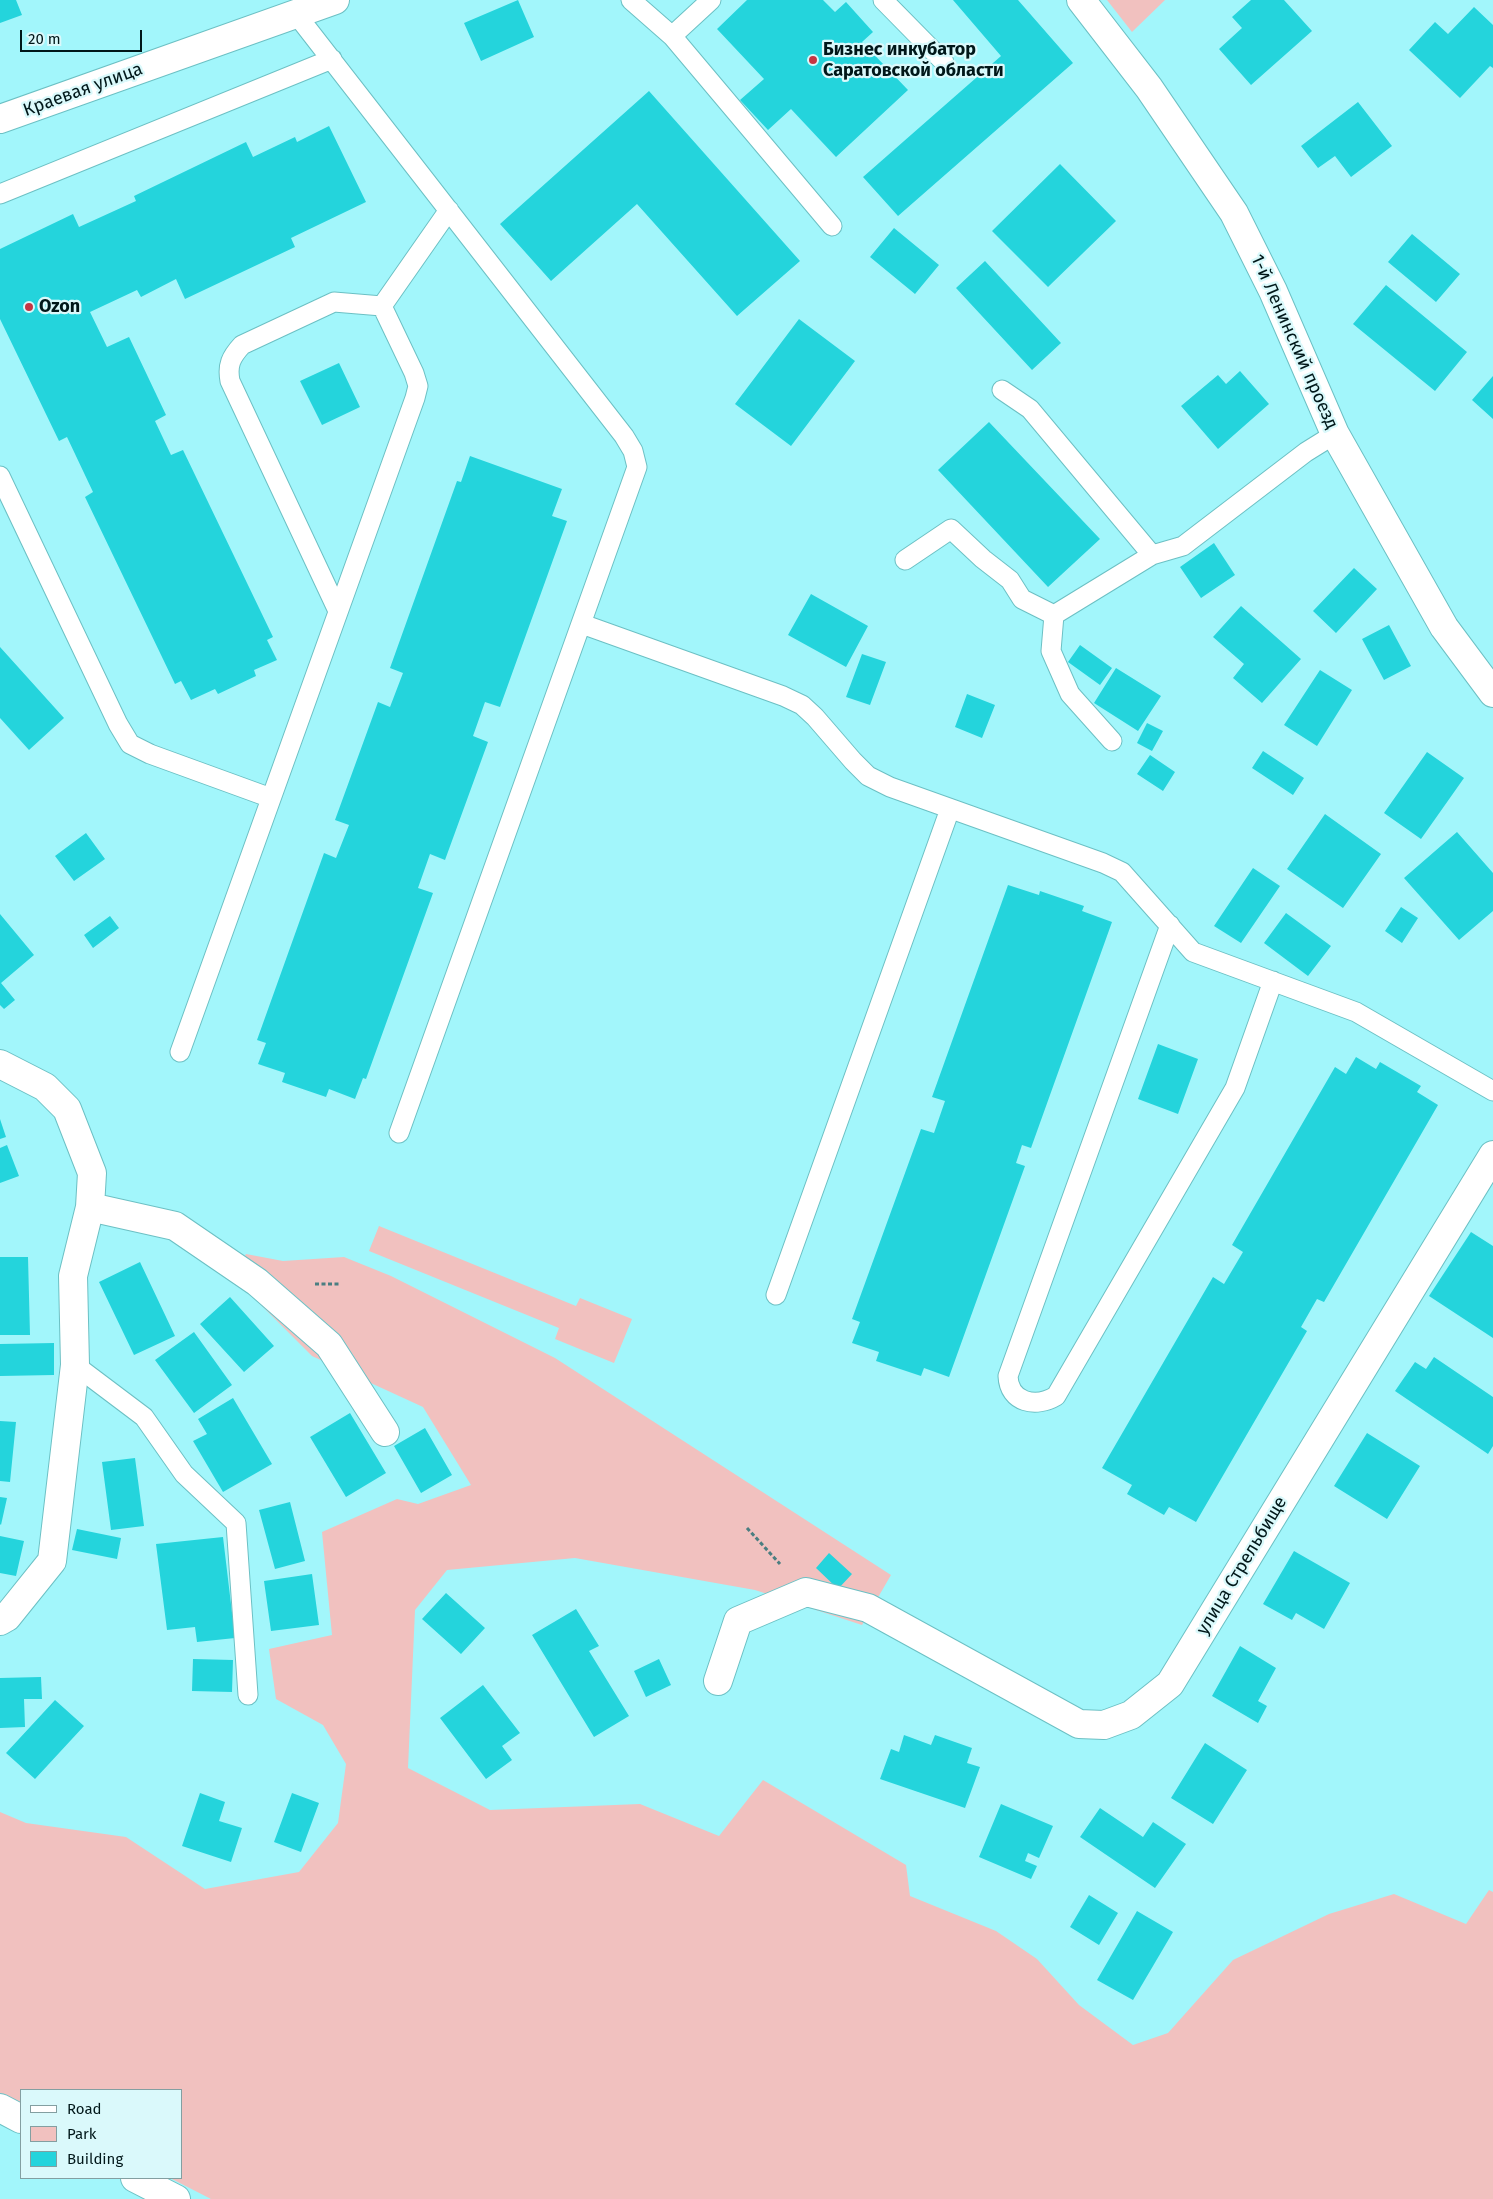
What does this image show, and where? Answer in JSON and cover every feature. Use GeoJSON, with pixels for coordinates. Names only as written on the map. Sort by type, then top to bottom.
{"type":"FeatureCollection","features":[{"type":"Feature","properties":{"kind":"street","name":"Краевая улица"},"geometry":{"type":"LineString","coordinates":[[0,119],[335,0]]}},
{"type":"Feature","properties":{"kind":"street","name":"1-й Ленинский проезд"},"geometry":{"type":"LineString","coordinates":[[1081,0],[1150,88],[1234,213],[1273,291],[1335,434],[1444,627],[1493,693]]}},
{"type":"Feature","properties":{"kind":"street"},"geometry":{"type":"LineString","coordinates":[[0,1064],[45,1087],[67,1108],[92,1173],[90,1207],[73,1276],[75,1366],[52,1561],[7,1617],[0,1621]]}},
{"type":"Feature","properties":{"kind":"street","name":"улица Стрельбище"},"geometry":{"type":"LineString","coordinates":[[806,1592],[868,1608],[1079,1724],[1104,1725],[1132,1715],[1170,1684],[1493,1155]]}},
{"type":"Feature","properties":{"kind":"street"},"geometry":{"type":"LineString","coordinates":[[90,1207],[175,1226],[257,1282],[329,1345],[385,1432]]}},
{"type":"Feature","properties":{"kind":"street"},"geometry":{"type":"LineString","coordinates":[[718,1681],[738,1621],[806,1592]]}},
{"type":"Feature","properties":{"kind":"street"},"geometry":{"type":"LineString","coordinates":[[0,2108],[20,2118]]}},
{"type":"Feature","properties":{"kind":"street"},"geometry":{"type":"LineString","coordinates":[[137,2179],[176,2199]]}},
{"type":"Feature","properties":{"kind":"lane"},"geometry":{"type":"LineString","coordinates":[[632,0],[672,36],[832,226]]}},
{"type":"Feature","properties":{"kind":"lane"},"geometry":{"type":"LineString","coordinates":[[672,36],[711,0]]}},
{"type":"Feature","properties":{"kind":"lane"},"geometry":{"type":"LineString","coordinates":[[883,0],[944,62]]}},
{"type":"Feature","properties":{"kind":"lane"},"geometry":{"type":"LineString","coordinates":[[296,14],[624,436],[633,452],[637,467],[633,483],[399,1133]]}},
{"type":"Feature","properties":{"kind":"lane"},"geometry":{"type":"LineString","coordinates":[[0,194],[332,59]]}},
{"type":"Feature","properties":{"kind":"lane"},"geometry":{"type":"LineString","coordinates":[[382,306],[449,210]]}},
{"type":"Feature","properties":{"kind":"lane"},"geometry":{"type":"LineString","coordinates":[[338,611],[230,381],[228,369],[232,356],[242,345],[334,302],[382,306]]}},
{"type":"Feature","properties":{"kind":"lane"},"geometry":{"type":"LineString","coordinates":[[180,1052],[418,386],[382,306]]}},
{"type":"Feature","properties":{"kind":"lane"},"geometry":{"type":"LineString","coordinates":[[1002,390],[1030,409],[1152,555]]}},
{"type":"Feature","properties":{"kind":"lane"},"geometry":{"type":"LineString","coordinates":[[1054,615],[1152,555],[1183,546],[1306,452],[1335,434]]}},
{"type":"Feature","properties":{"kind":"lane"},"geometry":{"type":"LineString","coordinates":[[0,476],[118,724],[130,744],[150,754],[271,798]]}},
{"type":"Feature","properties":{"kind":"lane"},"geometry":{"type":"LineString","coordinates":[[905,560],[951,529],[983,559],[1010,580],[1022,600],[1054,615]]}},
{"type":"Feature","properties":{"kind":"lane"},"geometry":{"type":"LineString","coordinates":[[1054,615],[1050,650],[1070,694],[1112,740]]}},
{"type":"Feature","properties":{"kind":"lane"},"geometry":{"type":"LineString","coordinates":[[582,624],[783,696],[802,705],[868,776],[890,787],[1103,863],[1122,872],[1194,952],[1356,1012],[1493,1091]]}},
{"type":"Feature","properties":{"kind":"lane"},"geometry":{"type":"LineString","coordinates":[[776,1295],[950,809]]}},
{"type":"Feature","properties":{"kind":"lane"},"geometry":{"type":"LineString","coordinates":[[1170,925],[1008,1376],[1008,1387],[1013,1394],[1029,1402],[1046,1402],[1056,1396],[1235,1088],[1273,981]]}},
{"type":"Feature","properties":{"kind":"lane"},"geometry":{"type":"LineString","coordinates":[[75,1366],[144,1417],[184,1474],[236,1523],[248,1695]]}},
{"type":"Feature","properties":{"kind":"path"},"geometry":{"type":"LineString","coordinates":[[747,1528],[806,1592]]}},
{"type":"Feature","properties":{"kind":"green space"},"geometry":{"type":"Polygon","coordinates":[[[1107,0],[1165,0],[1132,32],[1107,0]]]}},
{"type":"Feature","properties":{"kind":"green space"},"geometry":{"type":"Polygon","coordinates":[[[379,1226],[576,1306],[580,1298],[632,1319],[614,1363],[555,1339],[559,1328],[369,1251],[379,1226]]]}},
{"type":"Feature","properties":{"kind":"green space"},"geometry":{"type":"Polygon","coordinates":[[[246,1254],[283,1261],[344,1257],[391,1276],[555,1358],[891,1575],[862,1625],[755,1590],[575,1558],[447,1570],[415,1610],[408,1768],[490,1810],[640,1804],[719,1836],[763,1780],[906,1865],[910,1896],[996,1931],[1037,1959],[1079,2005],[1133,2045],[1168,2033],[1233,1960],[1329,1914],[1394,1894],[1466,1924],[1489,1890],[1493,1892],[1493,2199],[211,2199],[172,2179],[182,2179],[182,2089],[20,2089],[20,2104],[0,2094],[0,1812],[26,1823],[126,1837],[205,1889],[299,1872],[338,1823],[346,1764],[323,1725],[276,1699],[269,1649],[332,1635],[322,1532],[397,1499],[418,1504],[471,1485],[423,1407],[312,1356],[233,1277],[246,1254]]]}},
{"type":"Feature","properties":{"kind":"building"},"geometry":{"type":"Polygon","coordinates":[[[0,0],[16,0],[22,15],[0,23],[0,0]]]}},
{"type":"Feature","properties":{"kind":"building"},"geometry":{"type":"Polygon","coordinates":[[[518,0],[534,37],[481,61],[464,23],[518,0]]]}},
{"type":"Feature","properties":{"kind":"building","name":"Бизнес инкубатор Саратовской области"},"geometry":{"type":"Polygon","coordinates":[[[747,0],[823,0],[835,12],[846,2],[873,32],[862,42],[908,90],[836,157],[791,109],[768,130],[740,100],[764,79],[717,29],[747,0]]]}},
{"type":"Feature","properties":{"kind":"building"},"geometry":{"type":"Polygon","coordinates":[[[953,0],[1018,0],[1073,63],[898,216],[863,177],[1001,56],[953,0]]]}},
{"type":"Feature","properties":{"kind":"building"},"geometry":{"type":"Polygon","coordinates":[[[1251,0],[1284,0],[1312,31],[1251,85],[1219,49],[1242,28],[1232,17],[1251,0]]]}},
{"type":"Feature","properties":{"kind":"building"},"geometry":{"type":"Polygon","coordinates":[[[1474,7],[1493,25],[1493,68],[1490,66],[1460,98],[1409,50],[1435,22],[1448,34],[1474,7]]]}},
{"type":"Feature","properties":{"kind":"building"},"geometry":{"type":"Polygon","coordinates":[[[649,91],[800,261],[737,316],[637,204],[551,281],[500,224],[649,91]]]}},
{"type":"Feature","properties":{"kind":"building"},"geometry":{"type":"Polygon","coordinates":[[[1358,102],[1392,146],[1351,177],[1335,156],[1318,168],[1301,146],[1358,102]]]}},
{"type":"Feature","properties":{"kind":"building"},"geometry":{"type":"Polygon","coordinates":[[[329,126],[366,202],[291,238],[295,247],[185,299],[176,279],[141,297],[137,290],[90,312],[107,347],[129,337],[166,415],[155,421],[171,455],[183,450],[273,637],[267,640],[277,660],[254,670],[256,676],[218,694],[215,689],[191,700],[181,681],[175,684],[85,497],[93,492],[67,437],[59,441],[0,319],[0,249],[73,214],[79,227],[136,201],[134,196],[246,142],[253,157],[295,137],[297,142],[329,126]]]}},
{"type":"Feature","properties":{"kind":"building"},"geometry":{"type":"Polygon","coordinates":[[[1060,164],[1116,221],[1048,287],[992,231],[1060,164]]]}},
{"type":"Feature","properties":{"kind":"building"},"geometry":{"type":"Polygon","coordinates":[[[894,228],[939,265],[915,294],[870,257],[894,228]]]}},
{"type":"Feature","properties":{"kind":"building"},"geometry":{"type":"Polygon","coordinates":[[[1412,234],[1460,274],[1436,302],[1388,262],[1412,234]]]}},
{"type":"Feature","properties":{"kind":"building"},"geometry":{"type":"Polygon","coordinates":[[[985,261],[1061,343],[1032,370],[956,288],[985,261]]]}},
{"type":"Feature","properties":{"kind":"building"},"geometry":{"type":"Polygon","coordinates":[[[1386,285],[1467,352],[1435,391],[1353,324],[1386,285]]]}},
{"type":"Feature","properties":{"kind":"building"},"geometry":{"type":"Polygon","coordinates":[[[799,319],[855,361],[791,446],[735,404],[799,319]]]}},
{"type":"Feature","properties":{"kind":"building"},"geometry":{"type":"Polygon","coordinates":[[[339,363],[360,407],[322,425],[300,381],[339,363]]]}},
{"type":"Feature","properties":{"kind":"building"},"geometry":{"type":"Polygon","coordinates":[[[1240,371],[1269,404],[1218,449],[1181,406],[1218,375],[1226,384],[1240,371]]]}},
{"type":"Feature","properties":{"kind":"building"},"geometry":{"type":"Polygon","coordinates":[[[1493,376],[1493,419],[1472,400],[1493,376]]]}},
{"type":"Feature","properties":{"kind":"building"},"geometry":{"type":"Polygon","coordinates":[[[989,422],[1100,539],[1048,587],[938,470],[989,422]]]}},
{"type":"Feature","properties":{"kind":"building"},"geometry":{"type":"Polygon","coordinates":[[[470,456],[562,489],[552,516],[567,521],[500,707],[485,702],[473,736],[488,742],[445,860],[430,854],[418,888],[433,893],[366,1079],[363,1078],[355,1099],[329,1089],[326,1097],[282,1082],[285,1073],[258,1064],[266,1043],[257,1040],[324,853],[336,858],[349,825],[335,820],[378,702],[390,707],[403,673],[390,668],[457,481],[461,482],[470,456]]]}},
{"type":"Feature","properties":{"kind":"building"},"geometry":{"type":"Polygon","coordinates":[[[1214,543],[1235,575],[1201,598],[1180,567],[1214,543]]]}},
{"type":"Feature","properties":{"kind":"building"},"geometry":{"type":"Polygon","coordinates":[[[1354,568],[1377,589],[1336,633],[1313,611],[1354,568]]]}},
{"type":"Feature","properties":{"kind":"building"},"geometry":{"type":"Polygon","coordinates":[[[811,594],[868,626],[846,667],[788,635],[811,594]]]}},
{"type":"Feature","properties":{"kind":"building"},"geometry":{"type":"Polygon","coordinates":[[[1241,606],[1301,659],[1262,703],[1233,678],[1244,664],[1213,637],[1241,606]]]}},
{"type":"Feature","properties":{"kind":"building"},"geometry":{"type":"Polygon","coordinates":[[[1389,625],[1411,666],[1384,680],[1362,639],[1389,625]]]}},
{"type":"Feature","properties":{"kind":"building"},"geometry":{"type":"Polygon","coordinates":[[[1080,645],[1112,668],[1100,685],[1068,662],[1080,645]]]}},
{"type":"Feature","properties":{"kind":"building"},"geometry":{"type":"Polygon","coordinates":[[[0,647],[64,718],[29,750],[0,718],[0,647]]]}},
{"type":"Feature","properties":{"kind":"building"},"geometry":{"type":"Polygon","coordinates":[[[862,654],[886,662],[870,705],[846,697],[862,654]]]}},
{"type":"Feature","properties":{"kind":"building"},"geometry":{"type":"Polygon","coordinates":[[[1116,668],[1161,696],[1138,731],[1094,703],[1116,668]]]}},
{"type":"Feature","properties":{"kind":"building"},"geometry":{"type":"Polygon","coordinates":[[[1320,670],[1352,690],[1317,746],[1284,725],[1320,670]]]}},
{"type":"Feature","properties":{"kind":"building"},"geometry":{"type":"Polygon","coordinates":[[[967,694],[995,705],[982,738],[955,727],[967,694]]]}},
{"type":"Feature","properties":{"kind":"building"},"geometry":{"type":"Polygon","coordinates":[[[1147,723],[1163,731],[1152,751],[1137,743],[1147,723]]]}},
{"type":"Feature","properties":{"kind":"building"},"geometry":{"type":"Polygon","coordinates":[[[1263,751],[1304,778],[1293,795],[1252,768],[1263,751]]]}},
{"type":"Feature","properties":{"kind":"building"},"geometry":{"type":"Polygon","coordinates":[[[1427,752],[1464,778],[1421,839],[1384,813],[1427,752]]]}},
{"type":"Feature","properties":{"kind":"building"},"geometry":{"type":"Polygon","coordinates":[[[1150,755],[1175,772],[1163,791],[1137,774],[1150,755]]]}},
{"type":"Feature","properties":{"kind":"building"},"geometry":{"type":"Polygon","coordinates":[[[1325,814],[1381,854],[1343,908],[1287,869],[1325,814]]]}},
{"type":"Feature","properties":{"kind":"building"},"geometry":{"type":"Polygon","coordinates":[[[1457,832],[1493,873],[1493,911],[1459,940],[1404,878],[1457,832]]]}},
{"type":"Feature","properties":{"kind":"building"},"geometry":{"type":"Polygon","coordinates":[[[86,833],[105,859],[74,881],[55,856],[86,833]]]}},
{"type":"Feature","properties":{"kind":"building"},"geometry":{"type":"Polygon","coordinates":[[[1253,868],[1280,886],[1241,943],[1214,926],[1253,868]]]}},
{"type":"Feature","properties":{"kind":"building"},"geometry":{"type":"Polygon","coordinates":[[[1008,885],[1039,895],[1040,891],[1084,906],[1082,911],[1112,922],[1031,1148],[1022,1145],[1016,1163],[1025,1166],[949,1377],[924,1368],[921,1376],[876,1361],[879,1352],[852,1343],[860,1322],[852,1319],[921,1129],[934,1133],[945,1101],[932,1097],[1008,885]]]}},
{"type":"Feature","properties":{"kind":"building"},"geometry":{"type":"Polygon","coordinates":[[[1401,907],[1418,918],[1402,943],[1385,931],[1401,907]]]}},
{"type":"Feature","properties":{"kind":"building"},"geometry":{"type":"Polygon","coordinates":[[[1286,913],[1331,946],[1308,976],[1264,943],[1286,913]]]}},
{"type":"Feature","properties":{"kind":"building"},"geometry":{"type":"Polygon","coordinates":[[[0,914],[34,955],[1,983],[15,1000],[4,1009],[0,1005],[0,914]]]}},
{"type":"Feature","properties":{"kind":"building"},"geometry":{"type":"Polygon","coordinates":[[[110,916],[119,928],[93,948],[84,935],[110,916]]]}},
{"type":"Feature","properties":{"kind":"building"},"geometry":{"type":"Polygon","coordinates":[[[1158,1044],[1198,1059],[1178,1114],[1138,1099],[1158,1044]]]}},
{"type":"Feature","properties":{"kind":"building"},"geometry":{"type":"Polygon","coordinates":[[[1356,1057],[1376,1069],[1380,1062],[1421,1086],[1417,1092],[1438,1105],[1324,1302],[1317,1299],[1301,1327],[1307,1331],[1196,1522],[1169,1507],[1164,1515],[1127,1494],[1132,1485],[1102,1468],[1213,1277],[1224,1284],[1243,1252],[1232,1245],[1335,1067],[1346,1074],[1356,1057]]]}},
{"type":"Feature","properties":{"kind":"building"},"geometry":{"type":"Polygon","coordinates":[[[0,1119],[6,1137],[0,1139],[0,1119]]]}},
{"type":"Feature","properties":{"kind":"building"},"geometry":{"type":"Polygon","coordinates":[[[7,1145],[19,1176],[0,1183],[0,1148],[7,1145]]]}},
{"type":"Feature","properties":{"kind":"building"},"geometry":{"type":"Polygon","coordinates":[[[1471,1232],[1493,1246],[1493,1338],[1429,1296],[1471,1232]]]}},
{"type":"Feature","properties":{"kind":"building"},"geometry":{"type":"Polygon","coordinates":[[[0,1257],[28,1257],[30,1335],[0,1335],[0,1257]]]}},
{"type":"Feature","properties":{"kind":"building"},"geometry":{"type":"Polygon","coordinates":[[[140,1262],[175,1336],[134,1355],[99,1282],[140,1262]]]}},
{"type":"Feature","properties":{"kind":"building"},"geometry":{"type":"Polygon","coordinates":[[[230,1297],[274,1346],[244,1372],[200,1324],[230,1297]]]}},
{"type":"Feature","properties":{"kind":"building"},"geometry":{"type":"Polygon","coordinates":[[[194,1332],[232,1385],[194,1413],[155,1360],[194,1332]]]}},
{"type":"Feature","properties":{"kind":"building"},"geometry":{"type":"Polygon","coordinates":[[[54,1343],[54,1375],[0,1376],[0,1344],[54,1343]]]}},
{"type":"Feature","properties":{"kind":"building"},"geometry":{"type":"Polygon","coordinates":[[[1434,1357],[1493,1397],[1493,1446],[1488,1454],[1395,1391],[1415,1362],[1426,1369],[1434,1357]]]}},
{"type":"Feature","properties":{"kind":"building"},"geometry":{"type":"Polygon","coordinates":[[[233,1398],[272,1464],[223,1492],[193,1441],[207,1434],[198,1419],[233,1398]]]}},
{"type":"Feature","properties":{"kind":"building"},"geometry":{"type":"Polygon","coordinates":[[[350,1413],[386,1473],[346,1497],[310,1437],[350,1413]]]}},
{"type":"Feature","properties":{"kind":"building"},"geometry":{"type":"Polygon","coordinates":[[[0,1421],[16,1422],[10,1482],[0,1481],[0,1421]]]}},
{"type":"Feature","properties":{"kind":"building"},"geometry":{"type":"Polygon","coordinates":[[[425,1428],[452,1475],[421,1493],[394,1446],[425,1428]]]}},
{"type":"Feature","properties":{"kind":"building"},"geometry":{"type":"Polygon","coordinates":[[[1367,1433],[1420,1466],[1387,1519],[1334,1486],[1367,1433]]]}},
{"type":"Feature","properties":{"kind":"building"},"geometry":{"type":"Polygon","coordinates":[[[135,1458],[144,1526],[111,1530],[102,1462],[135,1458]]]}},
{"type":"Feature","properties":{"kind":"building"},"geometry":{"type":"Polygon","coordinates":[[[0,1497],[7,1498],[1,1525],[0,1524],[0,1497]]]}},
{"type":"Feature","properties":{"kind":"building"},"geometry":{"type":"Polygon","coordinates":[[[290,1502],[305,1561],[275,1569],[259,1510],[290,1502]]]}},
{"type":"Feature","properties":{"kind":"building"},"geometry":{"type":"Polygon","coordinates":[[[77,1529],[121,1538],[117,1559],[72,1550],[77,1529]]]}},
{"type":"Feature","properties":{"kind":"building"},"geometry":{"type":"Polygon","coordinates":[[[0,1536],[24,1541],[16,1576],[0,1573],[0,1536]]]}},
{"type":"Feature","properties":{"kind":"building"},"geometry":{"type":"Polygon","coordinates":[[[223,1537],[235,1638],[197,1642],[195,1627],[167,1630],[156,1544],[223,1537]]]}},
{"type":"Feature","properties":{"kind":"building"},"geometry":{"type":"Polygon","coordinates":[[[1294,1551],[1350,1583],[1324,1629],[1296,1613],[1292,1620],[1263,1604],[1294,1551]]]}},
{"type":"Feature","properties":{"kind":"building"},"geometry":{"type":"Polygon","coordinates":[[[829,1553],[852,1574],[838,1589],[816,1568],[829,1553]]]}},
{"type":"Feature","properties":{"kind":"building"},"geometry":{"type":"Polygon","coordinates":[[[312,1574],[319,1625],[271,1631],[264,1581],[312,1574]]]}},
{"type":"Feature","properties":{"kind":"building"},"geometry":{"type":"Polygon","coordinates":[[[446,1593],[485,1628],[461,1654],[422,1619],[446,1593]]]}},
{"type":"Feature","properties":{"kind":"building"},"geometry":{"type":"Polygon","coordinates":[[[576,1609],[599,1646],[589,1651],[629,1716],[594,1737],[532,1635],[576,1609]]]}},
{"type":"Feature","properties":{"kind":"building"},"geometry":{"type":"Polygon","coordinates":[[[1240,1646],[1276,1668],[1258,1701],[1267,1706],[1258,1723],[1212,1696],[1240,1646]]]}},
{"type":"Feature","properties":{"kind":"building"},"geometry":{"type":"Polygon","coordinates":[[[193,1659],[233,1660],[232,1692],[192,1691],[193,1659]]]}},
{"type":"Feature","properties":{"kind":"building"},"geometry":{"type":"Polygon","coordinates":[[[659,1659],[671,1685],[646,1697],[634,1671],[659,1659]]]}},
{"type":"Feature","properties":{"kind":"building"},"geometry":{"type":"Polygon","coordinates":[[[41,1677],[42,1699],[24,1699],[25,1727],[0,1728],[0,1678],[41,1677]]]}},
{"type":"Feature","properties":{"kind":"building"},"geometry":{"type":"Polygon","coordinates":[[[483,1685],[520,1733],[502,1746],[512,1760],[486,1779],[440,1718],[483,1685]]]}},
{"type":"Feature","properties":{"kind":"building"},"geometry":{"type":"Polygon","coordinates":[[[55,1700],[84,1726],[35,1779],[6,1753],[55,1700]]]}},
{"type":"Feature","properties":{"kind":"building"},"geometry":{"type":"Polygon","coordinates":[[[904,1735],[931,1745],[935,1735],[972,1748],[967,1763],[980,1767],[965,1808],[880,1779],[891,1749],[899,1752],[904,1735]]]}},
{"type":"Feature","properties":{"kind":"building"},"geometry":{"type":"Polygon","coordinates":[[[1205,1743],[1247,1770],[1213,1824],[1171,1798],[1205,1743]]]}},
{"type":"Feature","properties":{"kind":"building"},"geometry":{"type":"Polygon","coordinates":[[[200,1793],[225,1802],[219,1821],[242,1828],[231,1862],[182,1846],[200,1793]]]}},
{"type":"Feature","properties":{"kind":"building"},"geometry":{"type":"Polygon","coordinates":[[[292,1793],[319,1803],[301,1852],[274,1842],[292,1793]]]}},
{"type":"Feature","properties":{"kind":"building"},"geometry":{"type":"Polygon","coordinates":[[[1001,1804],[1053,1826],[1039,1858],[1028,1853],[1025,1861],[1037,1866],[1031,1879],[979,1857],[1001,1804]]]}},
{"type":"Feature","properties":{"kind":"building"},"geometry":{"type":"Polygon","coordinates":[[[1100,1808],[1143,1837],[1153,1822],[1186,1844],[1155,1888],[1080,1837],[1100,1808]]]}},
{"type":"Feature","properties":{"kind":"building"},"geometry":{"type":"Polygon","coordinates":[[[1089,1895],[1118,1913],[1099,1945],[1070,1927],[1089,1895]]]}},
{"type":"Feature","properties":{"kind":"building"},"geometry":{"type":"Polygon","coordinates":[[[1137,1911],[1173,1932],[1133,2000],[1097,1980],[1137,1911]]]}},
{"type":"Feature","properties":{"kind":"place","name":"Бизнес инкубатор Саратовской области"},"geometry":{"type":"Point","coordinates":[813,60]}},
{"type":"Feature","properties":{"kind":"place","name":"Ozon"},"geometry":{"type":"Point","coordinates":[29,307]}}]}
